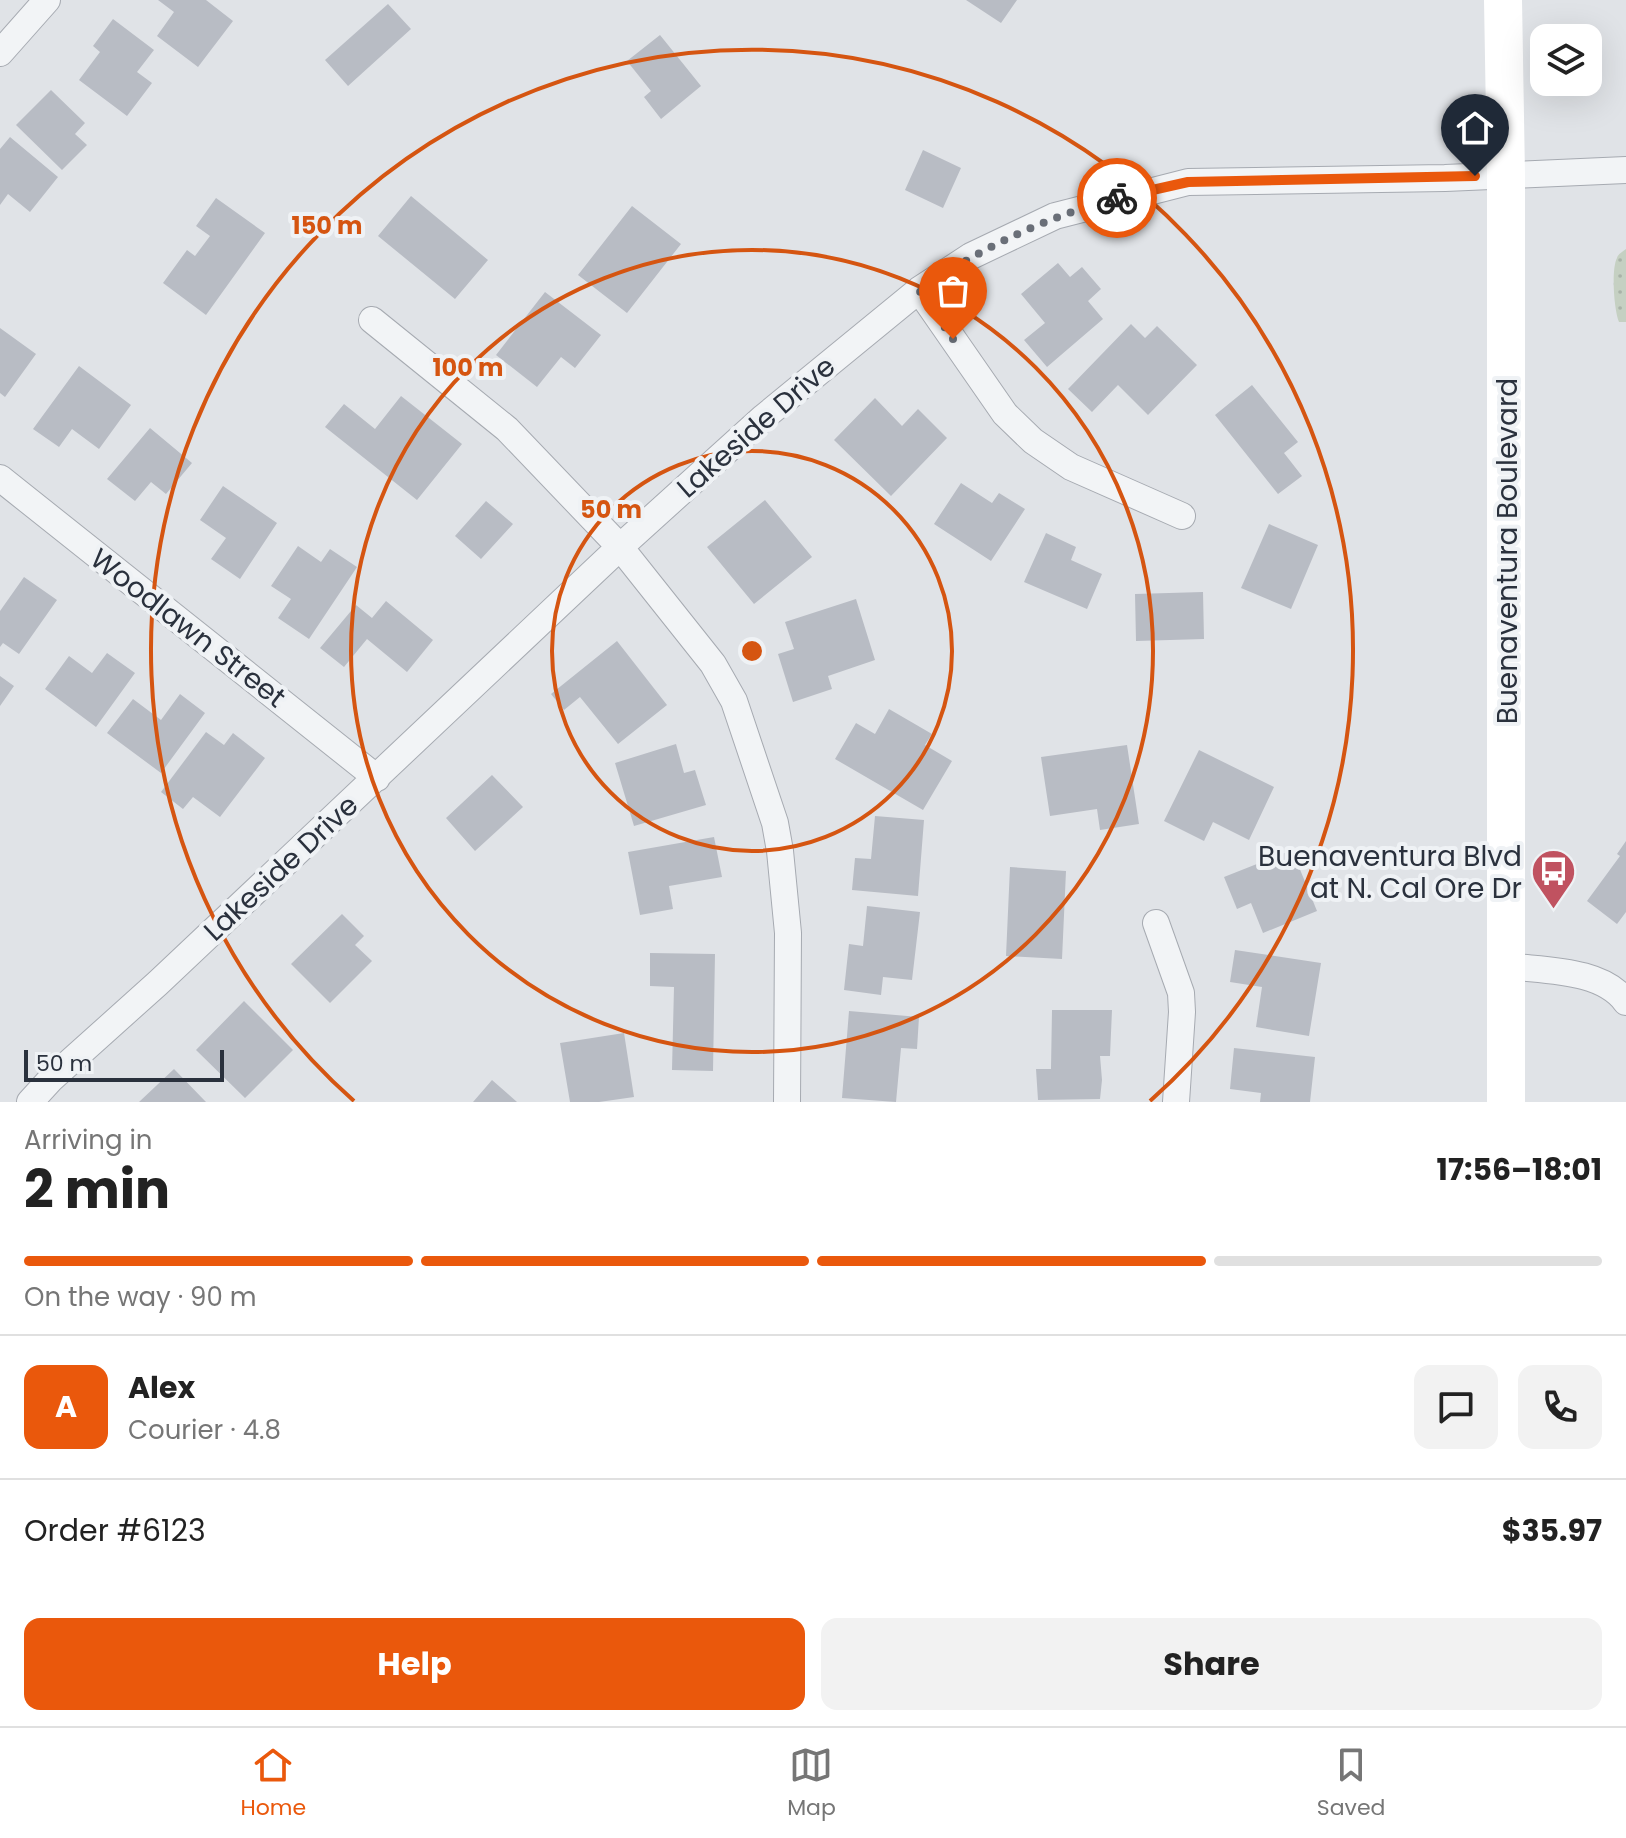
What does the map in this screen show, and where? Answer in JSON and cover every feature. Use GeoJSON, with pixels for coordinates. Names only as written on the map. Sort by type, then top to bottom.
{"type":"FeatureCollection","features":[{"type":"Feature","properties":{"kind":"main road","name":"Buenaventura Boulevard"},"geometry":{"type":"LineString","coordinates":[[1503,0],[1506,175],[1506,1102]]}},
{"type":"Feature","properties":{"kind":"street"},"geometry":{"type":"LineString","coordinates":[[0,53],[47,0]]}},
{"type":"Feature","properties":{"kind":"street","name":"Lakeside Drive"},"geometry":{"type":"LineString","coordinates":[[30,1102],[620,547],[764,417],[919,290],[971,256],[1055,216],[1188,182],[1626,170]]}},
{"type":"Feature","properties":{"kind":"street"},"geometry":{"type":"LineString","coordinates":[[919,290],[1005,414],[1033,441],[1071,467],[1182,516]]}},
{"type":"Feature","properties":{"kind":"street"},"geometry":{"type":"LineString","coordinates":[[372,320],[507,429],[620,547],[713,664],[734,701],[775,823],[788,933],[787,1102]]}},
{"type":"Feature","properties":{"kind":"street","name":"Woodlawn Street"},"geometry":{"type":"LineString","coordinates":[[0,478],[377,778]]}},
{"type":"Feature","properties":{"kind":"street"},"geometry":{"type":"LineString","coordinates":[[1156,923],[1181,993],[1176,1102]]}},
{"type":"Feature","properties":{"kind":"street"},"geometry":{"type":"LineString","coordinates":[[1508,966],[1575,975],[1607,985],[1626,1002]]}},
{"type":"Feature","properties":{"kind":"green space"},"geometry":{"type":"Polygon","coordinates":[[[1626,249],[1626,322],[1619,322],[1614,271],[1620,253],[1626,249]]]}},
{"type":"Feature","properties":{"kind":"building"},"geometry":{"type":"Polygon","coordinates":[[[158,0],[206,0],[233,21],[198,67],[157,36],[174,12],[158,0]]]}},
{"type":"Feature","properties":{"kind":"building"},"geometry":{"type":"Polygon","coordinates":[[[966,0],[1017,0],[1001,23],[966,0]]]}},
{"type":"Feature","properties":{"kind":"building"},"geometry":{"type":"Polygon","coordinates":[[[388,4],[411,29],[348,86],[325,60],[388,4]]]}},
{"type":"Feature","properties":{"kind":"building"},"geometry":{"type":"Polygon","coordinates":[[[113,19],[154,50],[137,72],[152,83],[127,116],[79,80],[100,52],[93,46],[113,19]]]}},
{"type":"Feature","properties":{"kind":"building"},"geometry":{"type":"Polygon","coordinates":[[[660,35],[701,86],[661,119],[644,97],[651,91],[627,61],[660,35]]]}},
{"type":"Feature","properties":{"kind":"building"},"geometry":{"type":"Polygon","coordinates":[[[51,90],[85,123],[75,134],[87,145],[62,170],[16,125],[51,90]]]}},
{"type":"Feature","properties":{"kind":"building"},"geometry":{"type":"Polygon","coordinates":[[[10,137],[58,177],[30,212],[8,194],[0,205],[0,149],[10,137]]]}},
{"type":"Feature","properties":{"kind":"building"},"geometry":{"type":"Polygon","coordinates":[[[923,150],[961,168],[943,208],[905,190],[923,150]]]}},
{"type":"Feature","properties":{"kind":"building"},"geometry":{"type":"Polygon","coordinates":[[[411,196],[488,260],[455,299],[378,236],[411,196]]]}},
{"type":"Feature","properties":{"kind":"building"},"geometry":{"type":"Polygon","coordinates":[[[216,198],[265,233],[206,315],[163,283],[187,250],[195,256],[210,236],[196,226],[216,198]]]}},
{"type":"Feature","properties":{"kind":"building"},"geometry":{"type":"Polygon","coordinates":[[[632,206],[681,244],[627,313],[578,275],[632,206]]]}},
{"type":"Feature","properties":{"kind":"building"},"geometry":{"type":"Polygon","coordinates":[[[1058,263],[1070,277],[1082,267],[1101,289],[1088,301],[1103,319],[1047,367],[1024,340],[1045,323],[1021,294],[1058,263]]]}},
{"type":"Feature","properties":{"kind":"building"},"geometry":{"type":"Polygon","coordinates":[[[545,292],[601,335],[575,368],[561,357],[537,387],[496,355],[545,292]]]}},
{"type":"Feature","properties":{"kind":"building"},"geometry":{"type":"Polygon","coordinates":[[[1131,324],[1145,338],[1157,326],[1197,365],[1148,415],[1118,385],[1092,412],[1068,389],[1131,324]]]}},
{"type":"Feature","properties":{"kind":"building"},"geometry":{"type":"Polygon","coordinates":[[[0,328],[36,354],[5,397],[0,393],[0,328]]]}},
{"type":"Feature","properties":{"kind":"building"},"geometry":{"type":"Polygon","coordinates":[[[79,366],[131,405],[99,449],[72,429],[59,447],[33,429],[79,366]]]}},
{"type":"Feature","properties":{"kind":"building"},"geometry":{"type":"Polygon","coordinates":[[[1252,385],[1298,442],[1284,453],[1302,476],[1278,494],[1215,415],[1252,385]]]}},
{"type":"Feature","properties":{"kind":"building"},"geometry":{"type":"Polygon","coordinates":[[[401,396],[462,444],[417,500],[325,427],[344,404],[375,429],[401,396]]]}},
{"type":"Feature","properties":{"kind":"building"},"geometry":{"type":"Polygon","coordinates":[[[875,398],[902,426],[918,409],[947,438],[891,496],[834,440],[875,398]]]}},
{"type":"Feature","properties":{"kind":"building"},"geometry":{"type":"Polygon","coordinates":[[[150,428],[192,463],[166,494],[151,482],[135,501],[107,479],[150,428]]]}},
{"type":"Feature","properties":{"kind":"building"},"geometry":{"type":"Polygon","coordinates":[[[961,483],[992,503],[999,493],[1025,509],[991,561],[934,524],[961,483]]]}},
{"type":"Feature","properties":{"kind":"building"},"geometry":{"type":"Polygon","coordinates":[[[223,486],[277,523],[240,579],[211,559],[226,538],[200,520],[223,486]]]}},
{"type":"Feature","properties":{"kind":"building"},"geometry":{"type":"Polygon","coordinates":[[[765,500],[812,557],[754,604],[707,547],[765,500]]]}},
{"type":"Feature","properties":{"kind":"building"},"geometry":{"type":"Polygon","coordinates":[[[486,501],[513,524],[481,559],[455,536],[486,501]]]}},
{"type":"Feature","properties":{"kind":"building"},"geometry":{"type":"Polygon","coordinates":[[[1269,524],[1318,545],[1291,609],[1241,588],[1269,524]]]}},
{"type":"Feature","properties":{"kind":"building"},"geometry":{"type":"Polygon","coordinates":[[[1046,533],[1076,547],[1071,560],[1102,574],[1087,609],[1024,582],[1046,533]]]}},
{"type":"Feature","properties":{"kind":"building"},"geometry":{"type":"Polygon","coordinates":[[[298,546],[321,562],[330,549],[357,567],[309,639],[278,618],[291,599],[271,586],[298,546]]]}},
{"type":"Feature","properties":{"kind":"building"},"geometry":{"type":"Polygon","coordinates":[[[24,577],[57,600],[19,654],[3,643],[0,647],[0,611],[24,577]]]}},
{"type":"Feature","properties":{"kind":"building"},"geometry":{"type":"Polygon","coordinates":[[[1203,592],[1204,639],[1136,641],[1135,594],[1203,592]]]}},
{"type":"Feature","properties":{"kind":"building"},"geometry":{"type":"Polygon","coordinates":[[[856,599],[875,660],[828,676],[832,689],[793,702],[778,654],[794,649],[785,622],[856,599]]]}},
{"type":"Feature","properties":{"kind":"building"},"geometry":{"type":"Polygon","coordinates":[[[386,601],[433,640],[407,672],[367,639],[344,667],[320,648],[356,605],[372,618],[386,601]]]}},
{"type":"Feature","properties":{"kind":"building"},"geometry":{"type":"Polygon","coordinates":[[[617,641],[667,705],[618,744],[580,697],[564,710],[551,694],[617,641]]]}},
{"type":"Feature","properties":{"kind":"building"},"geometry":{"type":"Polygon","coordinates":[[[107,653],[135,673],[96,727],[45,689],[69,656],[92,673],[107,653]]]}},
{"type":"Feature","properties":{"kind":"building"},"geometry":{"type":"Polygon","coordinates":[[[0,676],[14,686],[0,706],[0,676]]]}},
{"type":"Feature","properties":{"kind":"building"},"geometry":{"type":"Polygon","coordinates":[[[180,694],[205,713],[161,773],[107,733],[133,699],[161,720],[180,694]]]}},
{"type":"Feature","properties":{"kind":"building"},"geometry":{"type":"Polygon","coordinates":[[[889,709],[932,734],[925,745],[952,761],[923,810],[835,759],[856,723],[875,734],[889,709]]]}},
{"type":"Feature","properties":{"kind":"building"},"geometry":{"type":"Polygon","coordinates":[[[206,732],[224,745],[233,733],[265,758],[220,817],[193,797],[183,809],[161,792],[206,732]]]}},
{"type":"Feature","properties":{"kind":"building"},"geometry":{"type":"Polygon","coordinates":[[[676,744],[684,773],[695,770],[706,805],[634,826],[615,763],[676,744]]]}},
{"type":"Feature","properties":{"kind":"building"},"geometry":{"type":"Polygon","coordinates":[[[1127,745],[1139,824],[1100,830],[1097,809],[1050,816],[1041,757],[1127,745]]]}},
{"type":"Feature","properties":{"kind":"building"},"geometry":{"type":"Polygon","coordinates":[[[1199,750],[1274,787],[1249,840],[1213,822],[1204,841],[1164,821],[1199,750]]]}},
{"type":"Feature","properties":{"kind":"building"},"geometry":{"type":"Polygon","coordinates":[[[492,775],[523,807],[475,851],[446,818],[492,775]]]}},
{"type":"Feature","properties":{"kind":"building"},"geometry":{"type":"Polygon","coordinates":[[[875,816],[924,820],[918,896],[852,890],[855,858],[871,859],[875,816]]]}},
{"type":"Feature","properties":{"kind":"building"},"geometry":{"type":"Polygon","coordinates":[[[714,837],[722,877],[669,886],[673,909],[640,915],[628,852],[714,837]]]}},
{"type":"Feature","properties":{"kind":"building"},"geometry":{"type":"Polygon","coordinates":[[[1626,841],[1626,912],[1617,924],[1587,901],[1620,856],[1617,854],[1626,841]]]}},
{"type":"Feature","properties":{"kind":"building"},"geometry":{"type":"Polygon","coordinates":[[[1292,850],[1317,911],[1263,933],[1251,903],[1237,909],[1224,877],[1292,850]]]}},
{"type":"Feature","properties":{"kind":"building"},"geometry":{"type":"Polygon","coordinates":[[[1010,867],[1066,871],[1062,959],[1006,956],[1010,867]]]}},
{"type":"Feature","properties":{"kind":"building"},"geometry":{"type":"Polygon","coordinates":[[[867,906],[920,912],[912,980],[883,977],[881,995],[844,990],[849,944],[863,946],[867,906]]]}},
{"type":"Feature","properties":{"kind":"building"},"geometry":{"type":"Polygon","coordinates":[[[342,914],[364,936],[355,945],[372,961],[330,1003],[291,964],[342,914]]]}},
{"type":"Feature","properties":{"kind":"building"},"geometry":{"type":"Polygon","coordinates":[[[1235,950],[1321,963],[1309,1036],[1256,1027],[1262,987],[1230,982],[1235,950]]]}},
{"type":"Feature","properties":{"kind":"building"},"geometry":{"type":"Polygon","coordinates":[[[650,953],[715,954],[713,1071],[672,1070],[674,987],[650,986],[650,953]]]}},
{"type":"Feature","properties":{"kind":"building"},"geometry":{"type":"Polygon","coordinates":[[[244,1001],[293,1050],[245,1098],[196,1050],[244,1001]]]}},
{"type":"Feature","properties":{"kind":"building"},"geometry":{"type":"Polygon","coordinates":[[[1052,1010],[1112,1010],[1110,1056],[1100,1056],[1100,1099],[1038,1100],[1036,1069],[1051,1069],[1052,1010]]]}},
{"type":"Feature","properties":{"kind":"building"},"geometry":{"type":"Polygon","coordinates":[[[849,1011],[919,1017],[917,1049],[901,1048],[896,1102],[842,1098],[849,1011]]]}},
{"type":"Feature","properties":{"kind":"building"},"geometry":{"type":"Polygon","coordinates":[[[624,1033],[634,1097],[570,1102],[560,1043],[624,1033]]]}},
{"type":"Feature","properties":{"kind":"building"},"geometry":{"type":"Polygon","coordinates":[[[1234,1048],[1315,1057],[1310,1102],[1260,1102],[1261,1093],[1230,1089],[1234,1048]]]}},
{"type":"Feature","properties":{"kind":"building"},"geometry":{"type":"Polygon","coordinates":[[[174,1069],[206,1102],[139,1102],[174,1069]]]}},
{"type":"Feature","properties":{"kind":"building"},"geometry":{"type":"Polygon","coordinates":[[[492,1080],[517,1102],[473,1102],[492,1080]]]}},
{"type":"Feature","properties":{"kind":"way so far"},"geometry":{"type":"LineString","coordinates":[[953,339],[919,290],[971,256],[1018,233],[1055,216],[1117,198]]}},
{"type":"Feature","properties":{"kind":"place","name":"Buenaventura Blvd at N. Cal Ore Dr"},"geometry":{"type":"Point","coordinates":[1553,911]}},
{"type":"Feature","properties":{"kind":"route"},"geometry":{"type":"LineString","coordinates":[[1117,198],[1188,182],[1475,176]]}}]}
